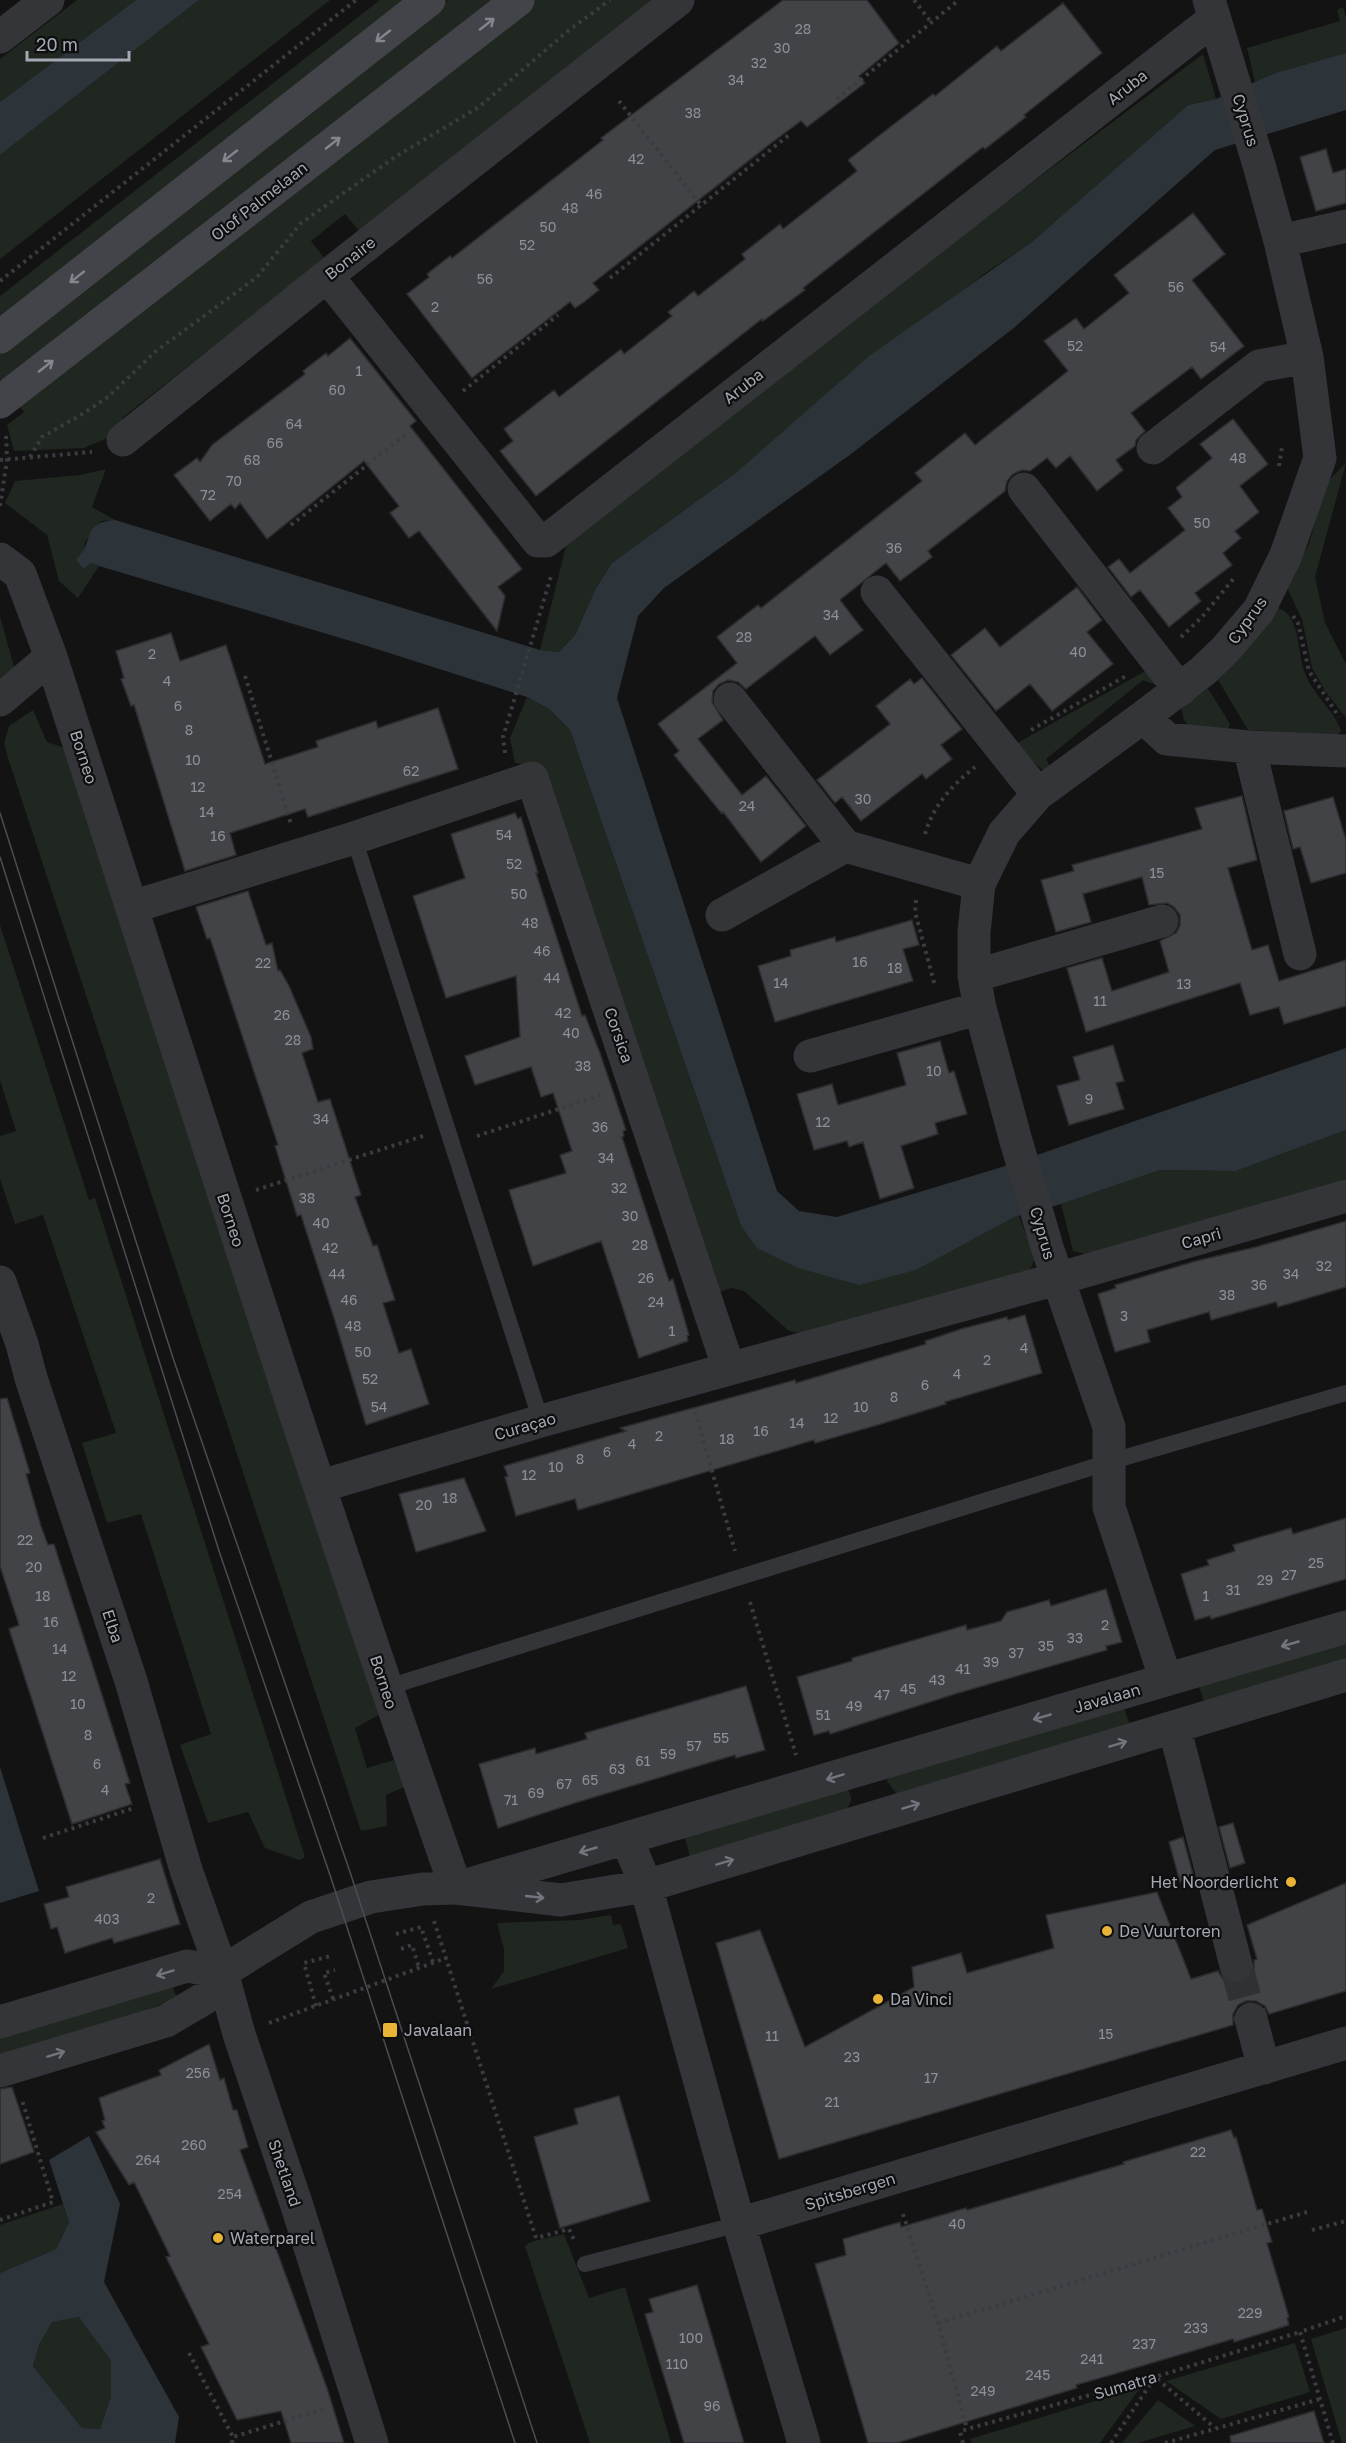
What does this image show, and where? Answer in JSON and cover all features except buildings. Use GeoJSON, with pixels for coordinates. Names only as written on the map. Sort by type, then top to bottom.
{"type":"FeatureCollection","features":[{"type":"Feature","properties":{"kind":"street"},"geometry":{"type":"LineString","coordinates":[[0,37],[48,0]]}},
{"type":"Feature","properties":{"kind":"street"},"geometry":{"type":"LineString","coordinates":[[0,337],[429,0]]}},
{"type":"Feature","properties":{"kind":"street","name":"Olof Palmelaan"},"geometry":{"type":"LineString","coordinates":[[0,402],[518,0]]}},
{"type":"Feature","properties":{"kind":"street","name":"Bonaire"},"geometry":{"type":"LineString","coordinates":[[123,440],[678,0]]}},
{"type":"Feature","properties":{"kind":"street","name":"Cyprus"},"geometry":{"type":"LineString","coordinates":[[1166,1680],[1109,1507],[1108,1427],[1047,1247],[980,1008],[974,976],[974,932],[979,884],[1004,833],[1038,795],[1180,690],[1225,650],[1259,610],[1333,454],[1307,357],[1280,241],[1227,57],[1211,10]]}},
{"type":"Feature","properties":{"kind":"street","name":"Aruba"},"geometry":{"type":"LineString","coordinates":[[546,541],[1211,10]]}},
{"type":"Feature","properties":{"kind":"street"},"geometry":{"type":"LineString","coordinates":[[1280,241],[1346,226]]}},
{"type":"Feature","properties":{"kind":"street"},"geometry":{"type":"LineString","coordinates":[[327,276],[538,541],[546,541]]}},
{"type":"Feature","properties":{"kind":"street"},"geometry":{"type":"LineString","coordinates":[[1153,448],[1259,366],[1307,357]]}},
{"type":"Feature","properties":{"kind":"street"},"geometry":{"type":"LineString","coordinates":[[1024,489],[1180,690]]}},
{"type":"Feature","properties":{"kind":"street","name":"Borneo"},"geometry":{"type":"LineString","coordinates":[[0,559],[20,574],[51,657],[225,1201],[321,1486],[385,1688],[456,1888]]}},
{"type":"Feature","properties":{"kind":"street"},"geometry":{"type":"LineString","coordinates":[[877,592],[1038,795]]}},
{"type":"Feature","properties":{"kind":"street"},"geometry":{"type":"LineString","coordinates":[[0,700],[51,657]]}},
{"type":"Feature","properties":{"kind":"street"},"geometry":{"type":"LineString","coordinates":[[730,699],[845,846],[979,884]]}},
{"type":"Feature","properties":{"kind":"street"},"geometry":{"type":"LineString","coordinates":[[1143,717],[1167,739],[1249,747],[1343,735]]}},
{"type":"Feature","properties":{"kind":"street"},"geometry":{"type":"LineString","coordinates":[[1249,747],[1300,954]]}},
{"type":"Feature","properties":{"kind":"street","name":"Corsica"},"geometry":{"type":"LineString","coordinates":[[132,907],[354,838],[532,778],[636,1083],[729,1369]]}},
{"type":"Feature","properties":{"kind":"street"},"geometry":{"type":"LineString","coordinates":[[722,915],[845,846]]}},
{"type":"Feature","properties":{"kind":"street"},"geometry":{"type":"LineString","coordinates":[[974,976],[1162,921]]}},
{"type":"Feature","properties":{"kind":"street"},"geometry":{"type":"LineString","coordinates":[[810,1056],[980,1008]]}},
{"type":"Feature","properties":{"kind":"street","name":"Capri"},"geometry":{"type":"LineString","coordinates":[[1057,1279],[1346,1196]]}},
{"type":"Feature","properties":{"kind":"street"},"geometry":{"type":"LineString","coordinates":[[729,1369],[1057,1279]]}},
{"type":"Feature","properties":{"kind":"street","name":"Elba"},"geometry":{"type":"LineString","coordinates":[[0,1282],[125,1662],[164,1798],[222,1972]]}},
{"type":"Feature","properties":{"kind":"street","name":"Curaçao"},"geometry":{"type":"LineString","coordinates":[[321,1486],[541,1421],[729,1369]]}},
{"type":"Feature","properties":{"kind":"street","name":"Javalaan"},"geometry":{"type":"LineString","coordinates":[[456,1888],[1346,1627]]}},
{"type":"Feature","properties":{"kind":"street","name":"Javalaan"},"geometry":{"type":"LineString","coordinates":[[6,2070],[166,2021],[205,1998],[222,1972],[311,1917],[371,1897],[423,1889],[456,1888],[561,1900],[646,1886],[1346,1675]]}},
{"type":"Feature","properties":{"kind":"street"},"geometry":{"type":"LineString","coordinates":[[1179,1726],[1177,1738],[1236,1965]]}},
{"type":"Feature","properties":{"kind":"street"},"geometry":{"type":"LineString","coordinates":[[868,1767],[881,1815]]}},
{"type":"Feature","properties":{"kind":"street"},"geometry":{"type":"LineString","coordinates":[[627,1839],[646,1886],[740,2224],[804,2443]]}},
{"type":"Feature","properties":{"kind":"street"},"geometry":{"type":"LineString","coordinates":[[0,2022],[187,1966],[222,1972]]}},
{"type":"Feature","properties":{"kind":"street","name":"Shetland"},"geometry":{"type":"LineString","coordinates":[[222,1972],[239,2034],[296,2203],[372,2443]]}},
{"type":"Feature","properties":{"kind":"street"},"geometry":{"type":"LineString","coordinates":[[1251,2019],[1264,2068]]}},
{"type":"Feature","properties":{"kind":"street","name":"Spitsbergen"},"geometry":{"type":"LineString","coordinates":[[740,2224],[1346,2043]]}},
{"type":"Feature","properties":{"kind":"lane"},"geometry":{"type":"LineString","coordinates":[[354,838],[541,1421]]}},
{"type":"Feature","properties":{"kind":"lane"},"geometry":{"type":"LineString","coordinates":[[385,1688],[1109,1462],[1346,1393]]}},
{"type":"Feature","properties":{"kind":"lane"},"geometry":{"type":"LineString","coordinates":[[585,2264],[740,2224]]}},
{"type":"Feature","properties":{"kind":"path"},"geometry":{"type":"LineString","coordinates":[[0,280],[356,0]]}},
{"type":"Feature","properties":{"kind":"path"},"geometry":{"type":"LineString","coordinates":[[30,457],[42,437],[108,397],[155,352],[257,277],[301,223],[395,157],[479,107],[569,30],[610,0]]}},
{"type":"Feature","properties":{"kind":"path"},"geometry":{"type":"LineString","coordinates":[[914,0],[932,22]]}},
{"type":"Feature","properties":{"kind":"path"},"geometry":{"type":"LineString","coordinates":[[837,99],[959,0]]}},
{"type":"Feature","properties":{"kind":"path"},"geometry":{"type":"LineString","coordinates":[[619,101],[700,204]]}},
{"type":"Feature","properties":{"kind":"path"},"geometry":{"type":"LineString","coordinates":[[610,278],[789,135]]}},
{"type":"Feature","properties":{"kind":"path"},"geometry":{"type":"LineString","coordinates":[[0,402],[5,415],[7,460],[0,506]]}},
{"type":"Feature","properties":{"kind":"path"},"geometry":{"type":"LineString","coordinates":[[1278,471],[1284,439]]}},
{"type":"Feature","properties":{"kind":"path"},"geometry":{"type":"LineString","coordinates":[[0,460],[87,454],[123,440]]}},
{"type":"Feature","properties":{"kind":"path"},"geometry":{"type":"LineString","coordinates":[[506,726],[554,564],[546,541]]}},
{"type":"Feature","properties":{"kind":"path"},"geometry":{"type":"LineString","coordinates":[[943,1019],[915,912],[916,866],[930,816],[958,780],[1002,747],[1157,659],[1202,617],[1241,570]]}},
{"type":"Feature","properties":{"kind":"path"},"geometry":{"type":"LineString","coordinates":[[1270,588],[1298,623],[1309,671],[1343,735]]}},
{"type":"Feature","properties":{"kind":"path"},"geometry":{"type":"LineString","coordinates":[[245,676],[300,855]]}},
{"type":"Feature","properties":{"kind":"path"},"geometry":{"type":"LineString","coordinates":[[453,1144],[636,1083]]}},
{"type":"Feature","properties":{"kind":"path"},"geometry":{"type":"LineString","coordinates":[[225,1201],[447,1128]]}},
{"type":"Feature","properties":{"kind":"path"},"geometry":{"type":"LineString","coordinates":[[43,1838],[164,1798]]}},
{"type":"Feature","properties":{"kind":"path"},"geometry":{"type":"LineString","coordinates":[[423,1889],[536,2238],[569,2229],[585,2264]]}},
{"type":"Feature","properties":{"kind":"path"},"geometry":{"type":"LineString","coordinates":[[396,1934],[421,1927],[433,1962]]}},
{"type":"Feature","properties":{"kind":"path"},"geometry":{"type":"LineString","coordinates":[[401,1949],[412,1945],[419,1968]]}},
{"type":"Feature","properties":{"kind":"path"},"geometry":{"type":"LineString","coordinates":[[316,2006],[304,1963],[331,1956]]}},
{"type":"Feature","properties":{"kind":"path"},"geometry":{"type":"LineString","coordinates":[[239,2034],[446,1958]]}},
{"type":"Feature","properties":{"kind":"path"},"geometry":{"type":"LineString","coordinates":[[333,1999],[324,1973],[335,1970]]}},
{"type":"Feature","properties":{"kind":"path"},"geometry":{"type":"LineString","coordinates":[[0,2220],[53,2202],[6,2070]]}},
{"type":"Feature","properties":{"kind":"path"},"geometry":{"type":"LineString","coordinates":[[938,2323],[1307,2212]]}},
{"type":"Feature","properties":{"kind":"path"},"geometry":{"type":"LineString","coordinates":[[903,2214],[938,2323],[967,2429],[960,2432],[963,2443]]}},
{"type":"Feature","properties":{"kind":"path"},"geometry":{"type":"LineString","coordinates":[[1312,2230],[1346,2221]]}},
{"type":"Feature","properties":{"kind":"path","name":"Sumatra"},"geometry":{"type":"LineString","coordinates":[[967,2429],[1155,2377],[1346,2316]]}},
{"type":"Feature","properties":{"kind":"path"},"geometry":{"type":"LineString","coordinates":[[1300,2332],[1333,2443]]}},
{"type":"Feature","properties":{"kind":"path"},"geometry":{"type":"LineString","coordinates":[[189,2353],[233,2437],[232,2443]]}},
{"type":"Feature","properties":{"kind":"path"},"geometry":{"type":"LineString","coordinates":[[1111,2443],[1155,2377],[1216,2429]]}},
{"type":"Feature","properties":{"kind":"path"},"geometry":{"type":"LineString","coordinates":[[233,2437],[357,2399]]}},
{"type":"Feature","properties":{"kind":"path"},"geometry":{"type":"LineString","coordinates":[[1165,2443],[1320,2399]]}},
{"type":"Feature","properties":{"kind":"shaded area"},"geometry":{"type":"Polygon","coordinates":[[[77,0],[136,0],[0,102],[0,59],[77,0]]]}},
{"type":"Feature","properties":{"kind":"shaded area"},"geometry":{"type":"Polygon","coordinates":[[[136,0],[199,0],[0,155],[0,102],[136,0]]]}},
{"type":"Feature","properties":{"kind":"shaded area"},"geometry":{"type":"Polygon","coordinates":[[[199,0],[330,0],[0,259],[0,155],[199,0]]]}},
{"type":"Feature","properties":{"kind":"shaded area"},"geometry":{"type":"Polygon","coordinates":[[[380,0],[416,0],[0,322],[0,296],[380,0]]]}},
{"type":"Feature","properties":{"kind":"shaded area"},"geometry":{"type":"Polygon","coordinates":[[[448,0],[503,0],[3,383],[0,379],[0,350],[448,0]]]}},
{"type":"Feature","properties":{"kind":"shaded area"},"geometry":{"type":"Polygon","coordinates":[[[535,0],[655,0],[360,232],[345,214],[311,241],[325,259],[122,418],[126,423],[107,438],[84,448],[14,451],[7,425],[24,412],[18,405],[510,15],[535,0]]]}},
{"type":"Feature","properties":{"kind":"shaded area"},"geometry":{"type":"Polygon","coordinates":[[[1343,7],[1346,17],[1346,53],[1275,73],[1255,82],[1247,48],[1340,21],[1337,10],[1343,7]]]}},
{"type":"Feature","properties":{"kind":"shaded area"},"geometry":{"type":"Polygon","coordinates":[[[1346,53],[1346,110],[1215,150],[1015,327],[851,454],[664,588],[638,616],[617,698],[777,1191],[799,1211],[837,1217],[1002,1167],[1346,1048],[1346,1130],[1236,1171],[1160,1170],[1061,1204],[1014,1217],[916,1270],[859,1285],[798,1268],[757,1248],[741,1226],[570,730],[549,709],[527,697],[364,645],[91,563],[83,569],[76,559],[82,553],[92,529],[104,522],[115,520],[540,650],[559,652],[575,635],[596,588],[612,563],[738,471],[869,356],[1033,241],[1188,105],[1216,99],[1275,73],[1346,53]]]}},
{"type":"Feature","properties":{"kind":"shaded area"},"geometry":{"type":"Polygon","coordinates":[[[1203,54],[1216,99],[1188,105],[1033,241],[984,274],[738,471],[612,563],[596,588],[575,635],[559,652],[540,650],[566,546],[916,270],[1203,54]]]}},
{"type":"Feature","properties":{"kind":"shaded area"},"geometry":{"type":"Polygon","coordinates":[[[1346,463],[1315,577],[1325,623],[1346,664],[1346,718],[1326,692],[1312,668],[1302,619],[1287,588],[1309,544],[1326,483],[1346,463]]]}},
{"type":"Feature","properties":{"kind":"shaded area"},"geometry":{"type":"Polygon","coordinates":[[[106,469],[92,507],[115,520],[101,521],[85,542],[84,553],[91,563],[99,566],[78,598],[59,581],[47,535],[5,503],[15,481],[80,475],[106,469]]]}},
{"type":"Feature","properties":{"kind":"shaded area"},"geometry":{"type":"Polygon","coordinates":[[[1274,607],[1283,610],[1294,624],[1304,671],[1338,723],[1341,731],[1338,735],[1248,730],[1218,680],[1219,672],[1274,607]]]}},
{"type":"Feature","properties":{"kind":"shaded area"},"geometry":{"type":"Polygon","coordinates":[[[0,616],[14,667],[0,678],[0,616]]]}},
{"type":"Feature","properties":{"kind":"shaded area"},"geometry":{"type":"Polygon","coordinates":[[[1149,669],[1157,679],[1153,684],[1143,680],[1046,759],[1049,765],[1045,772],[1014,745],[1149,669]]]}},
{"type":"Feature","properties":{"kind":"shaded area"},"geometry":{"type":"Polygon","coordinates":[[[1202,685],[1209,690],[1230,724],[1228,730],[1192,729],[1184,720],[1180,703],[1202,685]]]}},
{"type":"Feature","properties":{"kind":"shaded area"},"geometry":{"type":"Polygon","coordinates":[[[527,697],[549,709],[570,730],[741,1226],[1019,1216],[1035,1259],[1028,1274],[804,1334],[789,1331],[744,1291],[731,1288],[717,1293],[533,765],[515,763],[510,738],[527,697]]]}},
{"type":"Feature","properties":{"kind":"shaded area"},"geometry":{"type":"Polygon","coordinates":[[[33,710],[47,742],[65,748],[379,1715],[355,1728],[367,1768],[394,1760],[404,1787],[386,1795],[387,1826],[361,1831],[9,761],[4,744],[9,726],[33,710]]]}},
{"type":"Feature","properties":{"kind":"shaded area"},"geometry":{"type":"Polygon","coordinates":[[[0,925],[89,1200],[95,1198],[305,1857],[299,1860],[265,1848],[248,1812],[208,1823],[180,1745],[211,1734],[141,1514],[107,1523],[82,1443],[116,1433],[43,1215],[15,1224],[0,1179],[0,1136],[16,1131],[0,1080],[0,925]]]}},
{"type":"Feature","properties":{"kind":"shaded area"},"geometry":{"type":"Polygon","coordinates":[[[1346,1130],[1346,1179],[1086,1254],[1073,1251],[1061,1204],[1160,1170],[1236,1171],[1346,1130]]]}},
{"type":"Feature","properties":{"kind":"shaded area"},"geometry":{"type":"Polygon","coordinates":[[[1346,1636],[1346,1665],[1206,1707],[1197,1680],[1346,1636]]]}},
{"type":"Feature","properties":{"kind":"shaded area"},"geometry":{"type":"Polygon","coordinates":[[[1122,1703],[1130,1725],[904,1795],[896,1793],[887,1781],[889,1774],[1122,1703]]]}},
{"type":"Feature","properties":{"kind":"shaded area"},"geometry":{"type":"Polygon","coordinates":[[[0,1767],[39,1891],[0,1903],[0,1767]]]}},
{"type":"Feature","properties":{"kind":"shaded area"},"geometry":{"type":"Polygon","coordinates":[[[846,1788],[851,1800],[844,1812],[690,1856],[683,1832],[846,1788]]]}},
{"type":"Feature","properties":{"kind":"shaded area"},"geometry":{"type":"Polygon","coordinates":[[[611,1915],[613,1925],[621,1924],[628,1948],[491,1989],[504,1971],[504,1949],[497,1923],[580,1920],[611,1915]]]}},
{"type":"Feature","properties":{"kind":"shaded area"},"geometry":{"type":"Polygon","coordinates":[[[171,1982],[177,1998],[92,2031],[0,2058],[0,2035],[171,1982]]]}},
{"type":"Feature","properties":{"kind":"shaded area"},"geometry":{"type":"Polygon","coordinates":[[[89,2136],[120,2204],[104,2282],[179,2417],[175,2443],[0,2443],[0,2273],[56,2249],[69,2222],[49,2160],[89,2136]],[[79,2317],[52,2322],[39,2345],[33,2366],[82,2428],[100,2429],[111,2396],[111,2361],[79,2317]]]}},
{"type":"Feature","properties":{"kind":"shaded area"},"geometry":{"type":"Polygon","coordinates":[[[63,2204],[69,2222],[56,2249],[0,2273],[0,2225],[63,2204]]]}},
{"type":"Feature","properties":{"kind":"shaded area"},"geometry":{"type":"Polygon","coordinates":[[[564,2234],[589,2298],[625,2287],[671,2443],[590,2443],[525,2246],[530,2242],[564,2234]]]}},
{"type":"Feature","properties":{"kind":"shaded area"},"geometry":{"type":"Polygon","coordinates":[[[79,2316],[111,2361],[111,2396],[100,2429],[82,2428],[33,2366],[39,2345],[52,2322],[79,2316]]]}},
{"type":"Feature","properties":{"kind":"shaded area"},"geometry":{"type":"Polygon","coordinates":[[[1346,2328],[1346,2443],[1342,2443],[1311,2339],[1346,2328]]]}},
{"type":"Feature","properties":{"kind":"shaded area"},"geometry":{"type":"Polygon","coordinates":[[[1295,2343],[1310,2392],[1221,2419],[1166,2381],[1295,2343]]]}},
{"type":"Feature","properties":{"kind":"shaded area"},"geometry":{"type":"Polygon","coordinates":[[[1141,2387],[1100,2443],[972,2443],[970,2439],[1141,2387]]]}},
{"type":"Feature","properties":{"kind":"shaded area"},"geometry":{"type":"Polygon","coordinates":[[[1158,2400],[1195,2426],[1138,2443],[1122,2443],[1158,2400]]]}},
{"type":"Feature","properties":{"kind":"tunnel"},"geometry":{"type":"LineString","coordinates":[[1236,1965],[1251,2019]]}},
{"type":"Feature","properties":{"kind":"tram line"},"geometry":{"type":"LineString","coordinates":[[0,813],[173,1358],[349,1869],[537,2443]]}},
{"type":"Feature","properties":{"kind":"tram line"},"geometry":{"type":"LineString","coordinates":[[0,857],[220,1554],[330,1875],[515,2443]]}},
{"type":"Feature","properties":{"kind":"place","name":"Het Noorderlicht"},"geometry":{"type":"Point","coordinates":[1291,1882]}},
{"type":"Feature","properties":{"kind":"place","name":"De Vuurtoren"},"geometry":{"type":"Point","coordinates":[1107,1931]}},
{"type":"Feature","properties":{"kind":"place","name":"Da Vinci"},"geometry":{"type":"Point","coordinates":[878,1999]}},
{"type":"Feature","properties":{"kind":"place","name":"Javalaan"},"geometry":{"type":"Point","coordinates":[390,2030]}},
{"type":"Feature","properties":{"kind":"place","name":"Waterparel"},"geometry":{"type":"Point","coordinates":[218,2238]}}]}
